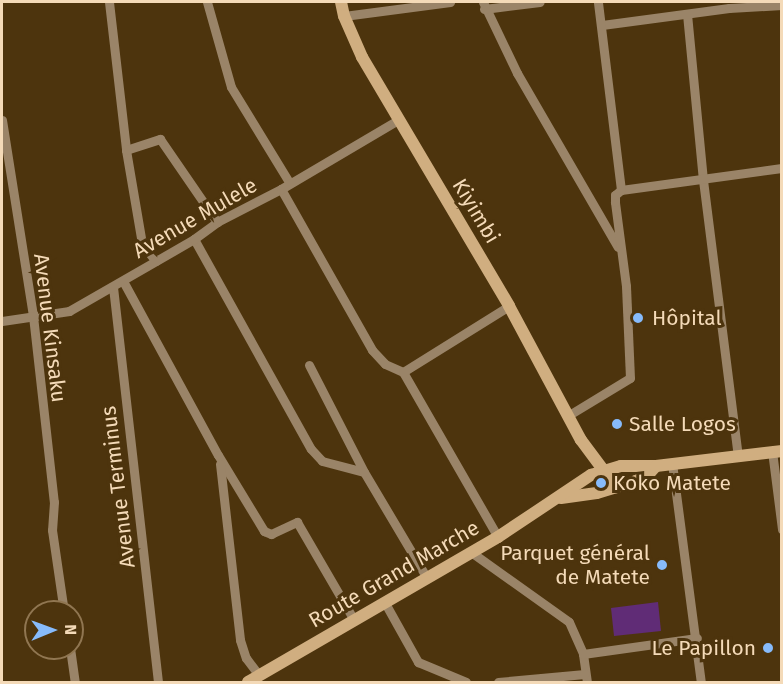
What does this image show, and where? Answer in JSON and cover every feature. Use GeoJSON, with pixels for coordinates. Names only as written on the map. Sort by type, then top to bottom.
{"type":"FeatureCollection","features":[{"type":"Feature","properties":{"kind":"street"},"geometry":{"type":"LineString","coordinates":[[109,2],[126,150],[142,244],[156,261]]}},
{"type":"Feature","properties":{"kind":"street"},"geometry":{"type":"LineString","coordinates":[[207,2],[231,87],[289,182]]}},
{"type":"Feature","properties":{"kind":"street","name":"Kiyimbi"},"geometry":{"type":"LineString","coordinates":[[341,2],[344,16],[362,57],[509,306],[569,415],[597,472],[616,487]]}},
{"type":"Feature","properties":{"kind":"street"},"geometry":{"type":"LineString","coordinates":[[344,16],[450,2]]}},
{"type":"Feature","properties":{"kind":"street"},"geometry":{"type":"LineString","coordinates":[[540,2],[484,5],[517,73],[621,252]]}},
{"type":"Feature","properties":{"kind":"street"},"geometry":{"type":"LineString","coordinates":[[598,2],[621,190]]}},
{"type":"Feature","properties":{"kind":"street"},"geometry":{"type":"LineString","coordinates":[[602,25],[736,5],[782,5]]}},
{"type":"Feature","properties":{"kind":"street"},"geometry":{"type":"LineString","coordinates":[[687,14],[703,180],[738,456]]}},
{"type":"Feature","properties":{"kind":"street","name":"Avenue Kinsaku"},"geometry":{"type":"LineString","coordinates":[[2,120],[33,316],[54,502],[52,530],[62,600]]}},
{"type":"Feature","properties":{"kind":"street","name":"Avenue Mulele"},"geometry":{"type":"LineString","coordinates":[[2,321],[69,311],[194,239],[217,222],[281,189],[289,182],[398,120]]}},
{"type":"Feature","properties":{"kind":"street"},"geometry":{"type":"LineString","coordinates":[[126,150],[160,139],[217,222]]}},
{"type":"Feature","properties":{"kind":"street"},"geometry":{"type":"LineString","coordinates":[[569,415],[630,378],[626,286],[615,195],[621,190],[782,168]]}},
{"type":"Feature","properties":{"kind":"street"},"geometry":{"type":"LineString","coordinates":[[281,189],[372,350],[385,364],[403,372],[498,537]]}},
{"type":"Feature","properties":{"kind":"street"},"geometry":{"type":"LineString","coordinates":[[194,239],[311,449],[322,461],[364,472]]}},
{"type":"Feature","properties":{"kind":"street"},"geometry":{"type":"LineString","coordinates":[[123,281],[218,455],[264,531],[271,534],[297,522],[354,620]]}},
{"type":"Feature","properties":{"kind":"street","name":"Avenue Terminus"},"geometry":{"type":"LineString","coordinates":[[113,287],[158,682]]}},
{"type":"Feature","properties":{"kind":"street"},"geometry":{"type":"LineString","coordinates":[[403,372],[509,306]]}},
{"type":"Feature","properties":{"kind":"street"},"geometry":{"type":"LineString","coordinates":[[309,366],[364,472],[427,578]]}},
{"type":"Feature","properties":{"kind":"street"},"geometry":{"type":"LineString","coordinates":[[597,472],[633,465],[657,466],[777,451],[782,529]]}},
{"type":"Feature","properties":{"kind":"street"},"geometry":{"type":"LineString","coordinates":[[218,455],[222,473],[240,640],[246,658],[259,675]]}},
{"type":"Feature","properties":{"kind":"street"},"geometry":{"type":"LineString","coordinates":[[672,464],[697,638],[701,682]]}},
{"type":"Feature","properties":{"kind":"street","name":"Route Grand Marche"},"geometry":{"type":"LineString","coordinates":[[560,498],[597,493],[616,487],[643,478],[657,466]]}},
{"type":"Feature","properties":{"kind":"street","name":"Kiyimbi"},"geometry":{"type":"LineString","coordinates":[[597,472],[597,493]]}},
{"type":"Feature","properties":{"kind":"street","name":"Route Grand Marche"},"geometry":{"type":"LineString","coordinates":[[248,682],[498,537],[597,472]]}},
{"type":"Feature","properties":{"kind":"street"},"geometry":{"type":"LineString","coordinates":[[471,552],[569,622],[583,654],[586,678],[498,682]]}},
{"type":"Feature","properties":{"kind":"street"},"geometry":{"type":"LineString","coordinates":[[385,603],[418,662],[465,682]]}},
{"type":"Feature","properties":{"kind":"street"},"geometry":{"type":"LineString","coordinates":[[583,654],[697,638]]}},
{"type":"Feature","properties":{"kind":"street"},"geometry":{"type":"LineString","coordinates":[[72,660],[75,682]]}},
{"type":"Feature","properties":{"kind":"shaded area"},"geometry":{"type":"Polygon","coordinates":[[[658,602],[661,631],[614,636],[611,608],[658,602]]]}},
{"type":"Feature","properties":{"kind":"place","name":"Hôpital"},"geometry":{"type":"Point","coordinates":[638,318]}},
{"type":"Feature","properties":{"kind":"place","name":"Salle Logos"},"geometry":{"type":"Point","coordinates":[617,424]}},
{"type":"Feature","properties":{"kind":"place","name":"Koko Matete"},"geometry":{"type":"Point","coordinates":[601,483]}},
{"type":"Feature","properties":{"kind":"place","name":"Parquet général de Matete"},"geometry":{"type":"Point","coordinates":[662,565]}},
{"type":"Feature","properties":{"kind":"place","name":"Le Papillon"},"geometry":{"type":"Point","coordinates":[768,648]}}]}
